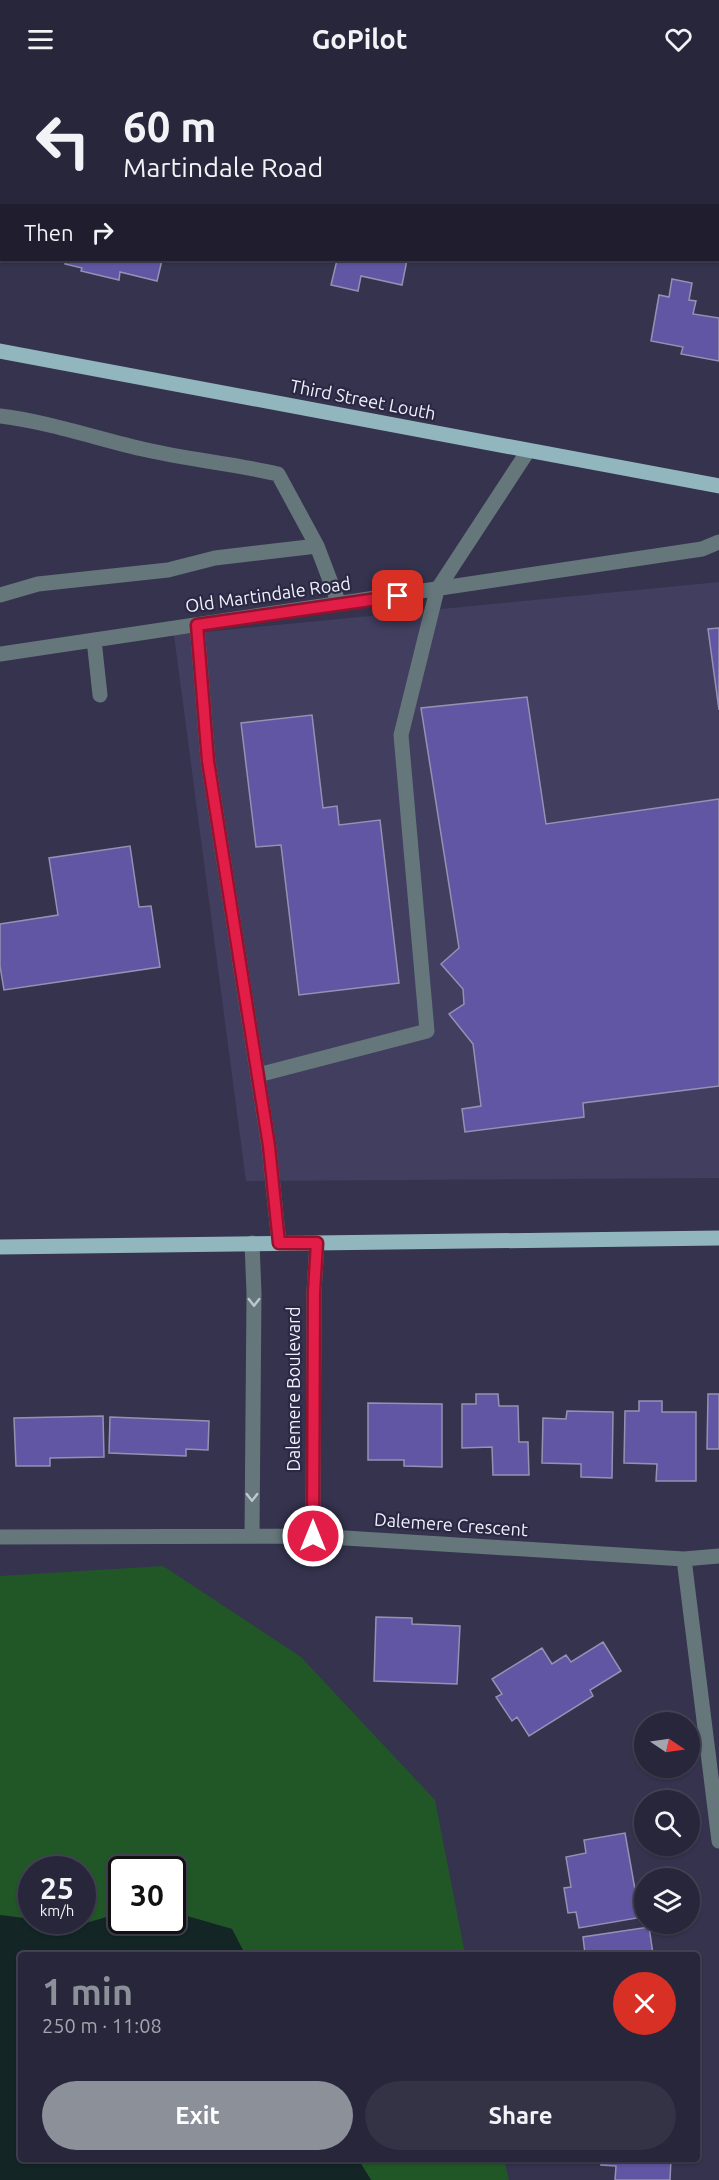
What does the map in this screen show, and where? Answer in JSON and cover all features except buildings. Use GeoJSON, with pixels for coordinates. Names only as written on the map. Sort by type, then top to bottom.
{"type":"FeatureCollection","features":[{"type":"Feature","properties":{"kind":"main road","name":"Third Street Louth"},"geometry":{"type":"LineString","coordinates":[[0,351],[719,486]]}},
{"type":"Feature","properties":{"kind":"main road"},"geometry":{"type":"LineString","coordinates":[[0,1247],[719,1238]]}},
{"type":"Feature","properties":{"kind":"street"},"geometry":{"type":"LineString","coordinates":[[0,416],[29,420],[149,451],[236,464],[278,474],[317,546],[339,604]]}},
{"type":"Feature","properties":{"kind":"street"},"geometry":{"type":"LineString","coordinates":[[258,1075],[427,1031],[400,735],[437,590],[528,451]]}},
{"type":"Feature","properties":{"kind":"street","name":"Old Martindale Road"},"geometry":{"type":"LineString","coordinates":[[0,654],[702,549],[719,542]]}},
{"type":"Feature","properties":{"kind":"street"},"geometry":{"type":"LineString","coordinates":[[0,595],[38,584],[168,570],[215,558],[317,546]]}},
{"type":"Feature","properties":{"kind":"street"},"geometry":{"type":"LineString","coordinates":[[197,625],[208,761],[269,1146],[279,1243]]}},
{"type":"Feature","properties":{"kind":"street"},"geometry":{"type":"LineString","coordinates":[[94,640],[100,695]]}},
{"type":"Feature","properties":{"kind":"street"},"geometry":{"type":"LineString","coordinates":[[252,1243],[254,1293],[252,1535]]}},
{"type":"Feature","properties":{"kind":"street","name":"Dalemere Boulevard"},"geometry":{"type":"LineString","coordinates":[[313,1536],[314,1292],[317,1243]]}},
{"type":"Feature","properties":{"kind":"street","name":"Dalemere Crescent"},"geometry":{"type":"LineString","coordinates":[[0,1537],[313,1536],[684,1559],[719,1556]]}},
{"type":"Feature","properties":{"kind":"street"},"geometry":{"type":"LineString","coordinates":[[684,1559],[719,1841]]}},
{"type":"Feature","properties":{"kind":"shaded area"},"geometry":{"type":"Polygon","coordinates":[[[719,582],[719,1178],[246,1181],[174,635],[719,582]]]}},
{"type":"Feature","properties":{"kind":"shaded area"},"geometry":{"type":"Polygon","coordinates":[[[0,1915],[18,1917],[18,1934],[96,1934],[96,1920],[108,1917],[108,1934],[186,1934],[186,1916],[232,1929],[244,1952],[18,1952],[18,2162],[360,2162],[371,2180],[0,2180],[0,1915]]]}},
{"type":"Feature","properties":{"kind":"green space"},"geometry":{"type":"Polygon","coordinates":[[[163,1566],[301,1657],[435,1800],[465,1952],[244,1952],[232,1929],[186,1916],[186,1856],[108,1856],[108,1917],[96,1920],[96,1856],[18,1856],[18,1917],[0,1915],[0,1576],[163,1566]]]}},
{"type":"Feature","properties":{"kind":"green space"},"geometry":{"type":"Polygon","coordinates":[[[360,2162],[505,2162],[509,2180],[371,2180],[360,2162]]]}},
{"type":"Feature","properties":{"kind":"route"},"geometry":{"type":"LineString","coordinates":[[313,1536],[314,1292],[317,1243],[279,1243],[269,1146],[208,761],[197,625],[398,596]]}}]}
